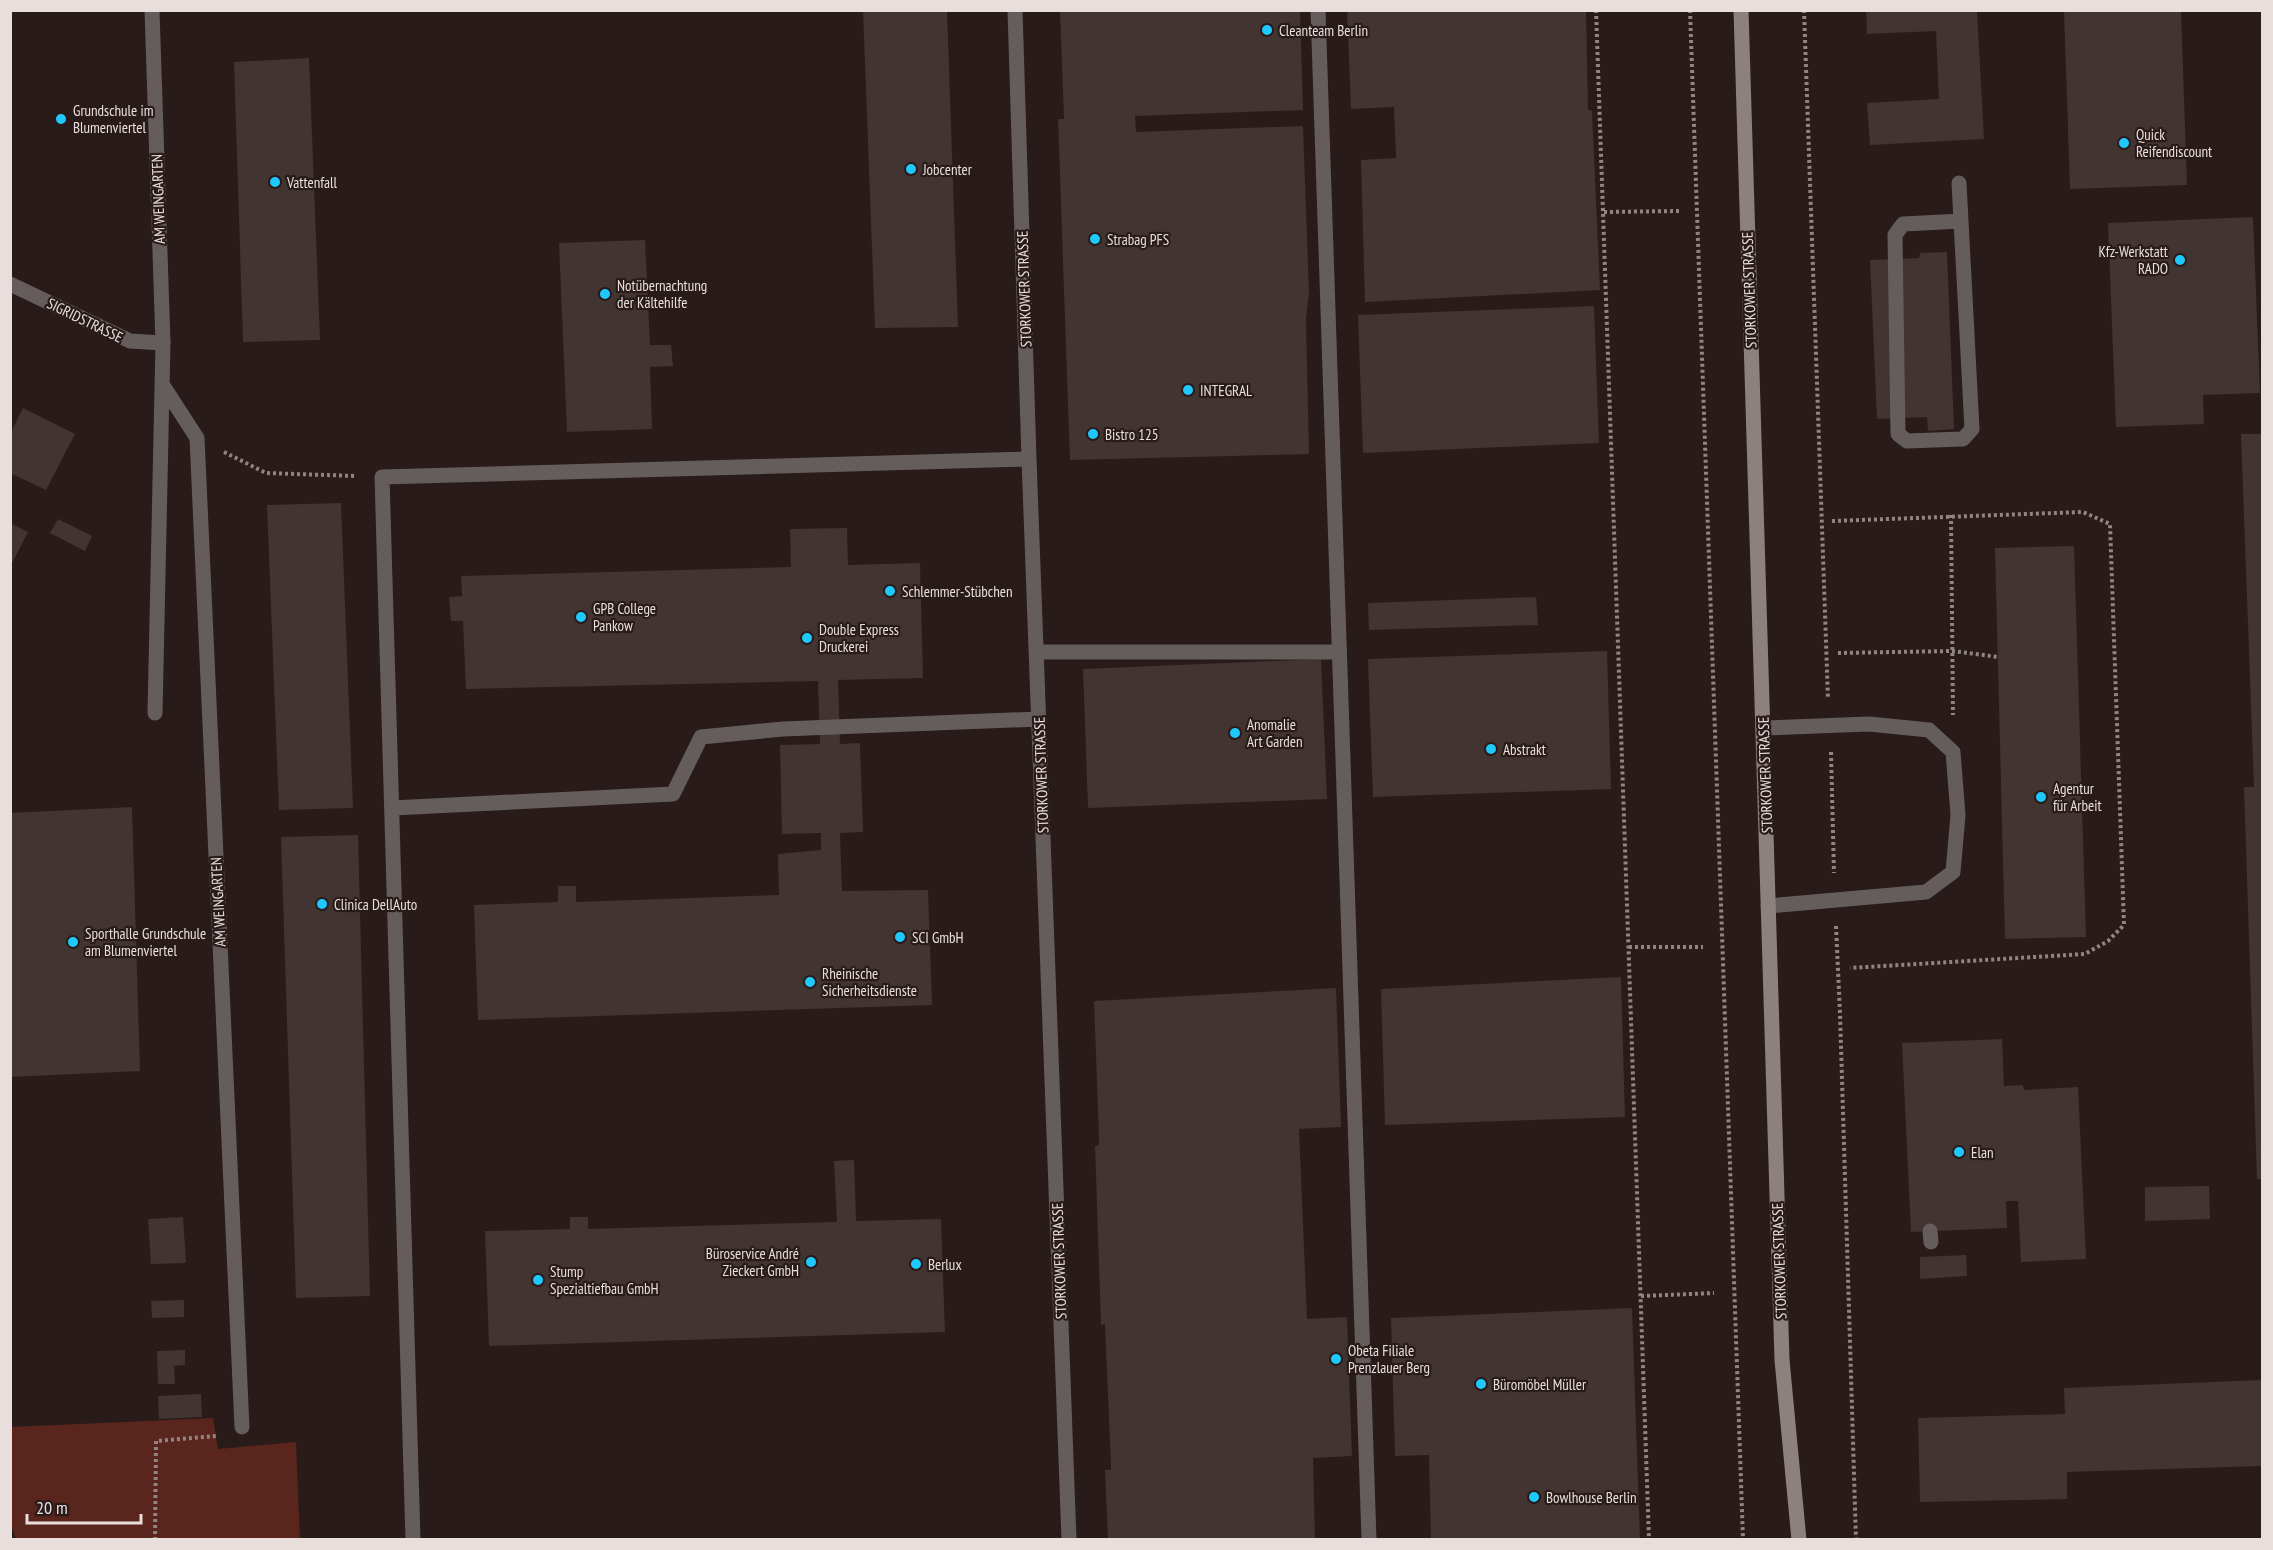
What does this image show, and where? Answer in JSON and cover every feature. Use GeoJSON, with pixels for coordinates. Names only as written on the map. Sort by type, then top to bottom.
{"type":"FeatureCollection","features":[{"type":"Feature","properties":{"kind":"main road","name":"STORKOWER STRASSE"},"geometry":{"type":"LineString","coordinates":[[1742,10],[1782,1360],[1799,1539]]}},
{"type":"Feature","properties":{"kind":"street","name":"AM WEINGARTEN"},"geometry":{"type":"LineString","coordinates":[[152,10],[164,387],[155,713]]}},
{"type":"Feature","properties":{"kind":"street","name":"STORKOWER STRASSE"},"geometry":{"type":"LineString","coordinates":[[1015,10],[1029,459],[1069,1539]]}},
{"type":"Feature","properties":{"kind":"street"},"geometry":{"type":"LineString","coordinates":[[1318,10],[1369,1539]]}},
{"type":"Feature","properties":{"kind":"street"},"geometry":{"type":"LineString","coordinates":[[1959,183],[1961,220],[1972,429],[1963,439],[1907,441],[1898,434],[1895,235],[1903,224],[1961,220]]}},
{"type":"Feature","properties":{"kind":"street","name":"SIGRIDSTRASSE"},"geometry":{"type":"LineString","coordinates":[[10,284],[130,341],[163,343]]}},
{"type":"Feature","properties":{"kind":"street"},"geometry":{"type":"LineString","coordinates":[[164,387],[197,438]]}},
{"type":"Feature","properties":{"kind":"street","name":"AM WEINGARTEN"},"geometry":{"type":"LineString","coordinates":[[197,438],[242,1427]]}},
{"type":"Feature","properties":{"kind":"street"},"geometry":{"type":"LineString","coordinates":[[413,1539],[382,477],[1029,459]]}},
{"type":"Feature","properties":{"kind":"street"},"geometry":{"type":"LineString","coordinates":[[1037,652],[1339,652]]}},
{"type":"Feature","properties":{"kind":"street"},"geometry":{"type":"LineString","coordinates":[[392,808],[673,794],[701,737],[783,729],[1039,719]]}},
{"type":"Feature","properties":{"kind":"street"},"geometry":{"type":"LineString","coordinates":[[1764,728],[1869,724],[1929,730],[1953,752],[1958,815],[1953,872],[1926,892],[1768,906]]}},
{"type":"Feature","properties":{"kind":"path"},"geometry":{"type":"LineString","coordinates":[[1596,10],[1649,1539]]}},
{"type":"Feature","properties":{"kind":"path"},"geometry":{"type":"LineString","coordinates":[[1690,10],[1743,1539]]}},
{"type":"Feature","properties":{"kind":"path"},"geometry":{"type":"LineString","coordinates":[[1804,10],[1828,704]]}},
{"type":"Feature","properties":{"kind":"path"},"geometry":{"type":"LineString","coordinates":[[1604,212],[1680,211]]}},
{"type":"Feature","properties":{"kind":"path"},"geometry":{"type":"LineString","coordinates":[[197,438],[266,473],[382,477]]}},
{"type":"Feature","properties":{"kind":"path"},"geometry":{"type":"LineString","coordinates":[[1832,520],[2083,512],[2110,524],[2124,925],[2108,941],[2085,954],[1850,968]]}},
{"type":"Feature","properties":{"kind":"path"},"geometry":{"type":"LineString","coordinates":[[1951,515],[1953,752]]}},
{"type":"Feature","properties":{"kind":"path"},"geometry":{"type":"LineString","coordinates":[[1838,653],[1953,651],[1998,657]]}},
{"type":"Feature","properties":{"kind":"path"},"geometry":{"type":"LineString","coordinates":[[1830,746],[1834,882]]}},
{"type":"Feature","properties":{"kind":"path"},"geometry":{"type":"LineString","coordinates":[[1836,923],[1856,1539]]}},
{"type":"Feature","properties":{"kind":"path"},"geometry":{"type":"LineString","coordinates":[[1629,947],[1703,947]]}},
{"type":"Feature","properties":{"kind":"path"},"geometry":{"type":"LineString","coordinates":[[1641,1296],[1714,1293]]}},
{"type":"Feature","properties":{"kind":"path"},"geometry":{"type":"LineString","coordinates":[[155,1539],[156,1441],[225,1436],[242,1427]]}},
{"type":"Feature","properties":{"kind":"shaded area"},"geometry":{"type":"Polygon","coordinates":[[[213,1418],[218,1449],[296,1442],[300,1539],[16,1539],[10,1522],[11,1427],[213,1418]]]}},
{"type":"Feature","properties":{"kind":"building","name":"Jobcenter"},"geometry":{"type":"Polygon","coordinates":[[[863,10],[947,10],[958,327],[875,328],[863,10]]]}},
{"type":"Feature","properties":{"kind":"building"},"geometry":{"type":"Polygon","coordinates":[[[1060,10],[1300,10],[1303,110],[1135,116],[1136,132],[1303,126],[1309,292],[1306,320],[1309,454],[1070,460],[1058,119],[1064,119],[1060,10]]]}},
{"type":"Feature","properties":{"kind":"building"},"geometry":{"type":"Polygon","coordinates":[[[1347,10],[1586,10],[1588,110],[1592,111],[1600,290],[1365,302],[1361,160],[1396,158],[1394,107],[1351,109],[1347,10]]]}},
{"type":"Feature","properties":{"kind":"building"},"geometry":{"type":"Polygon","coordinates":[[[1866,10],[1977,10],[1984,139],[1870,145],[1867,103],[1939,99],[1936,31],[1867,34],[1866,10]]]}},
{"type":"Feature","properties":{"kind":"building"},"geometry":{"type":"Polygon","coordinates":[[[2064,10],[2181,10],[2187,185],[2070,189],[2064,10]]]}},
{"type":"Feature","properties":{"kind":"building","name":"Vattenfall"},"geometry":{"type":"Polygon","coordinates":[[[309,58],[320,340],[243,342],[234,62],[309,58]]]}},
{"type":"Feature","properties":{"kind":"building"},"geometry":{"type":"Polygon","coordinates":[[[2253,217],[2260,393],[2203,395],[2204,424],[2116,427],[2108,223],[2253,217]]]}},
{"type":"Feature","properties":{"kind":"building","name":"Notübernachtung der Kältehilfe"},"geometry":{"type":"Polygon","coordinates":[[[645,240],[650,345],[671,345],[673,366],[650,367],[652,429],[567,432],[559,243],[645,240]]]}},
{"type":"Feature","properties":{"kind":"building"},"geometry":{"type":"Polygon","coordinates":[[[1947,252],[1954,429],[1928,431],[1927,417],[1877,419],[1870,260],[1919,258],[1920,253],[1947,252]]]}},
{"type":"Feature","properties":{"kind":"building"},"geometry":{"type":"Polygon","coordinates":[[[1594,306],[1599,443],[1363,453],[1358,315],[1594,306]]]}},
{"type":"Feature","properties":{"kind":"building"},"geometry":{"type":"Polygon","coordinates":[[[23,408],[75,434],[46,490],[10,473],[10,434],[23,408]]]}},
{"type":"Feature","properties":{"kind":"building"},"geometry":{"type":"Polygon","coordinates":[[[2241,434],[2262,434],[2262,1179],[2257,1179],[2244,787],[2254,787],[2241,434]]]}},
{"type":"Feature","properties":{"kind":"building"},"geometry":{"type":"Polygon","coordinates":[[[341,503],[353,808],[279,810],[267,505],[341,503]]]}},
{"type":"Feature","properties":{"kind":"building"},"geometry":{"type":"Polygon","coordinates":[[[58,519],[92,536],[85,551],[50,533],[58,519]]]}},
{"type":"Feature","properties":{"kind":"building"},"geometry":{"type":"Polygon","coordinates":[[[10,523],[28,532],[10,567],[10,523]]]}},
{"type":"Feature","properties":{"kind":"building"},"geometry":{"type":"Polygon","coordinates":[[[847,528],[848,565],[920,563],[923,678],[838,680],[840,744],[860,743],[863,832],[840,833],[842,891],[928,890],[932,1005],[478,1020],[474,905],[558,902],[558,886],[576,886],[576,902],[779,895],[778,854],[821,850],[821,833],[782,834],[780,745],[820,744],[818,681],[466,689],[463,621],[451,621],[449,597],[462,596],[461,576],[791,567],[790,529],[847,528]]]}},
{"type":"Feature","properties":{"kind":"building","name":"Agentur für Arbeit"},"geometry":{"type":"Polygon","coordinates":[[[2074,546],[2086,937],[2005,939],[1995,548],[2074,546]]]}},
{"type":"Feature","properties":{"kind":"building"},"geometry":{"type":"Polygon","coordinates":[[[1536,597],[1538,625],[1369,630],[1368,603],[1536,597]]]}},
{"type":"Feature","properties":{"kind":"building"},"geometry":{"type":"Polygon","coordinates":[[[1607,651],[1611,789],[1373,797],[1368,659],[1607,651]]]}},
{"type":"Feature","properties":{"kind":"building","name":"Anomalie Art Garden"},"geometry":{"type":"Polygon","coordinates":[[[1321,659],[1327,799],[1088,808],[1083,669],[1321,659]]]}},
{"type":"Feature","properties":{"kind":"building","name":"Sporthalle Grundschule am Blumenviertel"},"geometry":{"type":"Polygon","coordinates":[[[132,807],[140,1071],[10,1077],[10,813],[132,807]]]}},
{"type":"Feature","properties":{"kind":"building"},"geometry":{"type":"Polygon","coordinates":[[[358,835],[370,1296],[296,1298],[281,837],[358,835]]]}},
{"type":"Feature","properties":{"kind":"building"},"geometry":{"type":"Polygon","coordinates":[[[1621,977],[1625,1117],[1385,1125],[1381,989],[1621,977]]]}},
{"type":"Feature","properties":{"kind":"building"},"geometry":{"type":"Polygon","coordinates":[[[1336,988],[1341,1127],[1299,1129],[1307,1319],[1347,1317],[1352,1456],[1313,1458],[1315,1539],[1108,1539],[1105,1470],[1111,1470],[1111,1465],[1105,1324],[1101,1325],[1095,1146],[1099,1145],[1099,1137],[1094,1001],[1336,988]]]}},
{"type":"Feature","properties":{"kind":"building"},"geometry":{"type":"Polygon","coordinates":[[[2002,1039],[2004,1086],[2023,1085],[2024,1090],[2078,1087],[2086,1259],[2021,1262],[2018,1201],[2006,1201],[2007,1228],[1911,1232],[1902,1043],[2002,1039]]]}},
{"type":"Feature","properties":{"kind":"building"},"geometry":{"type":"Polygon","coordinates":[[[854,1160],[856,1221],[941,1219],[945,1332],[489,1346],[485,1231],[570,1229],[570,1217],[588,1217],[588,1229],[837,1222],[834,1161],[854,1160]]]}},
{"type":"Feature","properties":{"kind":"building"},"geometry":{"type":"Polygon","coordinates":[[[2209,1186],[2210,1219],[2145,1221],[2145,1187],[2209,1186]]]}},
{"type":"Feature","properties":{"kind":"building"},"geometry":{"type":"Polygon","coordinates":[[[183,1217],[186,1263],[151,1264],[148,1219],[183,1217]]]}},
{"type":"Feature","properties":{"kind":"building"},"geometry":{"type":"Polygon","coordinates":[[[1966,1255],[1967,1276],[1920,1279],[1920,1257],[1966,1255]]]}},
{"type":"Feature","properties":{"kind":"building"},"geometry":{"type":"Polygon","coordinates":[[[184,1300],[184,1317],[152,1318],[151,1301],[184,1300]]]}},
{"type":"Feature","properties":{"kind":"building"},"geometry":{"type":"Polygon","coordinates":[[[1632,1308],[1640,1539],[1431,1539],[1429,1455],[1395,1456],[1391,1318],[1632,1308]]]}},
{"type":"Feature","properties":{"kind":"building"},"geometry":{"type":"Polygon","coordinates":[[[185,1350],[185,1365],[174,1366],[175,1384],[158,1384],[157,1351],[185,1350]]]}},
{"type":"Feature","properties":{"kind":"building"},"geometry":{"type":"Polygon","coordinates":[[[2262,1380],[2262,1466],[2067,1472],[2067,1499],[1920,1502],[1918,1418],[2065,1414],[2064,1388],[2262,1380]]]}},
{"type":"Feature","properties":{"kind":"building"},"geometry":{"type":"Polygon","coordinates":[[[201,1394],[202,1417],[159,1419],[158,1396],[201,1394]]]}},
{"type":"Feature","properties":{"kind":"place","name":"Cleanteam Berlin"},"geometry":{"type":"Point","coordinates":[1267,30]}},
{"type":"Feature","properties":{"kind":"place","name":"Grundschule im Blumenviertel"},"geometry":{"type":"Point","coordinates":[61,119]}},
{"type":"Feature","properties":{"kind":"place","name":"Quick Reifendiscount"},"geometry":{"type":"Point","coordinates":[2124,143]}},
{"type":"Feature","properties":{"kind":"place","name":"Jobcenter"},"geometry":{"type":"Point","coordinates":[911,169]}},
{"type":"Feature","properties":{"kind":"place","name":"Vattenfall"},"geometry":{"type":"Point","coordinates":[275,182]}},
{"type":"Feature","properties":{"kind":"place","name":"Strabag PFS"},"geometry":{"type":"Point","coordinates":[1095,239]}},
{"type":"Feature","properties":{"kind":"place","name":"Kfz-Werkstatt RADO"},"geometry":{"type":"Point","coordinates":[2180,260]}},
{"type":"Feature","properties":{"kind":"place","name":"Notübernachtung der Kältehilfe"},"geometry":{"type":"Point","coordinates":[605,294]}},
{"type":"Feature","properties":{"kind":"place","name":"INTEGRAL"},"geometry":{"type":"Point","coordinates":[1188,390]}},
{"type":"Feature","properties":{"kind":"place","name":"Bistro 125"},"geometry":{"type":"Point","coordinates":[1093,434]}},
{"type":"Feature","properties":{"kind":"place","name":"Schlemmer-Stübchen"},"geometry":{"type":"Point","coordinates":[890,591]}},
{"type":"Feature","properties":{"kind":"place","name":"GPB College Pankow"},"geometry":{"type":"Point","coordinates":[581,617]}},
{"type":"Feature","properties":{"kind":"place","name":"Double Express Druckerei"},"geometry":{"type":"Point","coordinates":[807,638]}},
{"type":"Feature","properties":{"kind":"place","name":"Anomalie Art Garden"},"geometry":{"type":"Point","coordinates":[1235,733]}},
{"type":"Feature","properties":{"kind":"place","name":"Abstrakt"},"geometry":{"type":"Point","coordinates":[1491,749]}},
{"type":"Feature","properties":{"kind":"place","name":"Agentur für Arbeit"},"geometry":{"type":"Point","coordinates":[2041,797]}},
{"type":"Feature","properties":{"kind":"place","name":"Clinica DellAuto"},"geometry":{"type":"Point","coordinates":[322,904]}},
{"type":"Feature","properties":{"kind":"place","name":"SCI GmbH"},"geometry":{"type":"Point","coordinates":[900,937]}},
{"type":"Feature","properties":{"kind":"place","name":"Sporthalle Grundschule am Blumenviertel"},"geometry":{"type":"Point","coordinates":[73,942]}},
{"type":"Feature","properties":{"kind":"place","name":"Rheinische Sicherheitsdienste"},"geometry":{"type":"Point","coordinates":[810,982]}},
{"type":"Feature","properties":{"kind":"place","name":"Elan"},"geometry":{"type":"Point","coordinates":[1959,1152]}},
{"type":"Feature","properties":{"kind":"place","name":"Büroservice André Zieckert GmbH"},"geometry":{"type":"Point","coordinates":[811,1262]}},
{"type":"Feature","properties":{"kind":"place","name":"Berlux"},"geometry":{"type":"Point","coordinates":[916,1264]}},
{"type":"Feature","properties":{"kind":"place","name":"Stump Spezialtiefbau GmbH"},"geometry":{"type":"Point","coordinates":[538,1280]}},
{"type":"Feature","properties":{"kind":"place","name":"Obeta Filiale Prenzlauer Berg"},"geometry":{"type":"Point","coordinates":[1336,1359]}},
{"type":"Feature","properties":{"kind":"place","name":"Büromöbel Müller"},"geometry":{"type":"Point","coordinates":[1481,1384]}},
{"type":"Feature","properties":{"kind":"place","name":"Bowlhouse Berlin"},"geometry":{"type":"Point","coordinates":[1534,1497]}}]}
